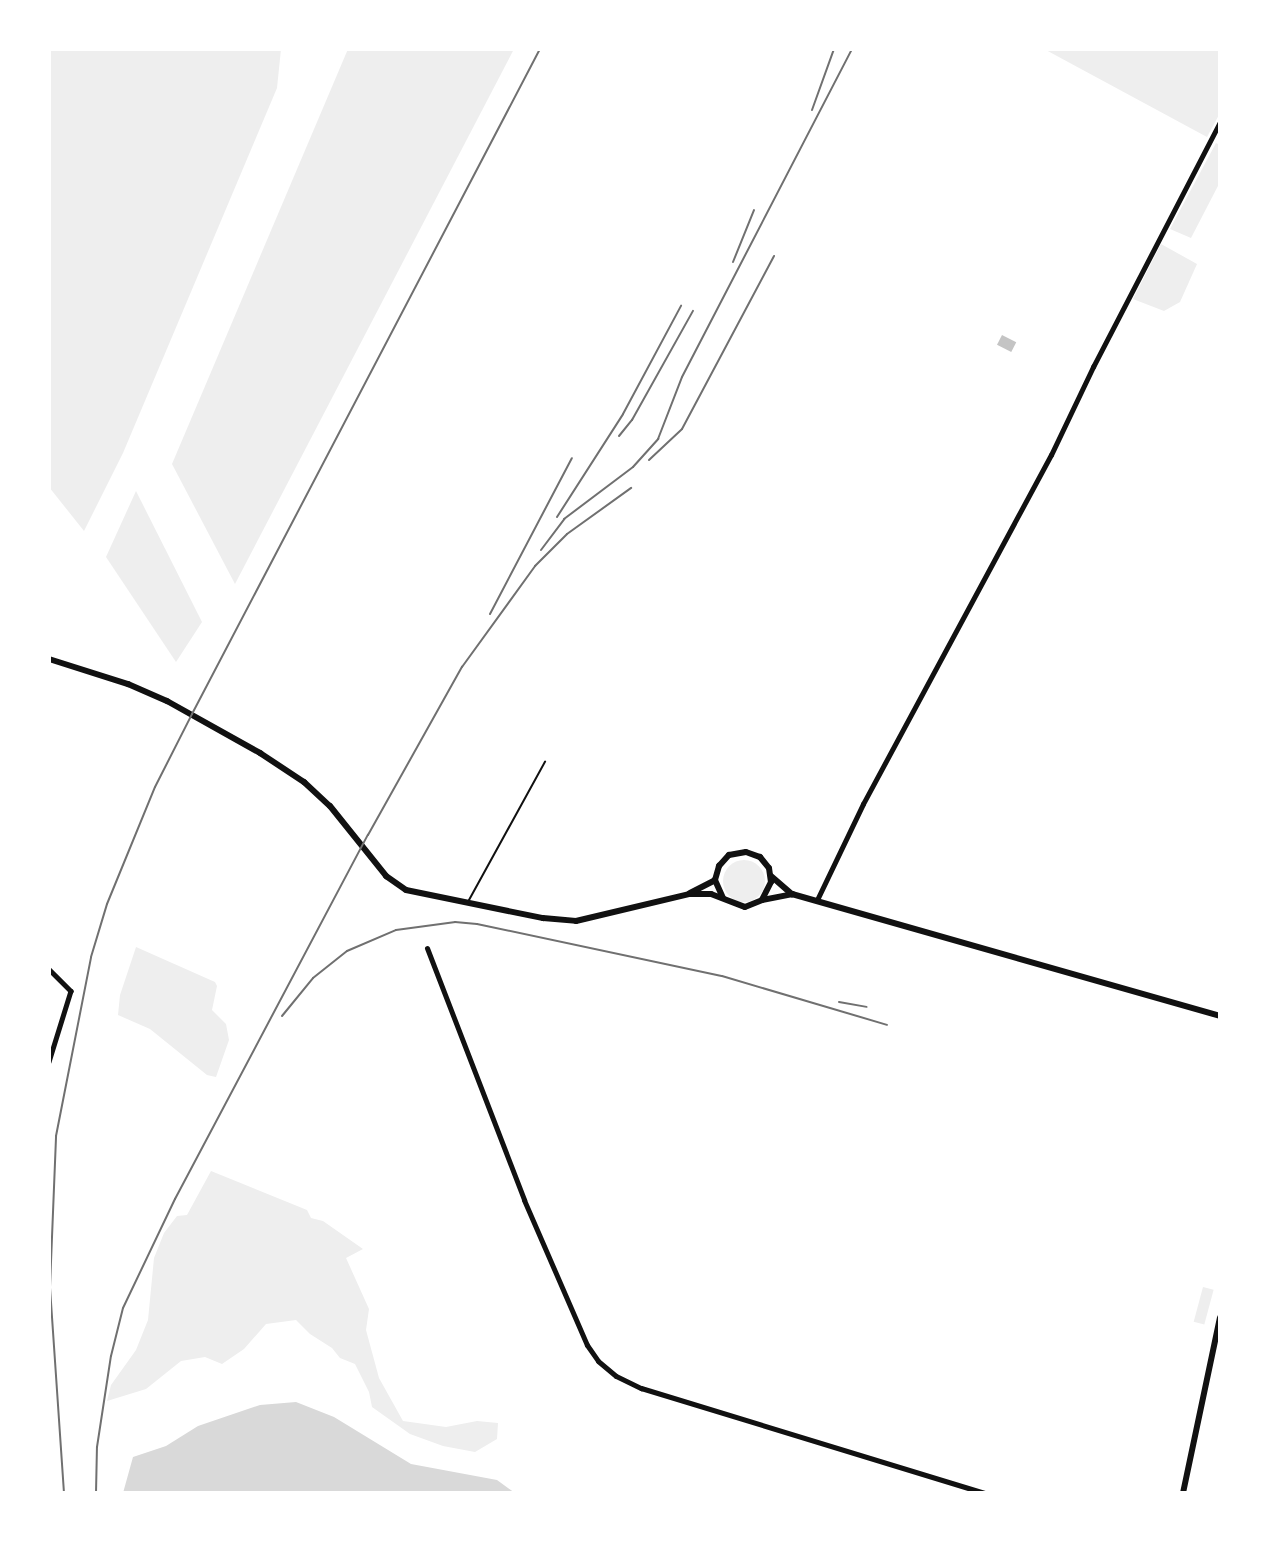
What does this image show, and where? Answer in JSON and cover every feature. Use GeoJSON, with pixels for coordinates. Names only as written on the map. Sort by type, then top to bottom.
{"type":"FeatureCollection","features":[{"type":"Feature","properties":{"kind":"main road"},"geometry":{"type":"LineString","coordinates":[[49,659],[128,684],[167,701],[234,739],[318,794],[395,884],[432,897],[543,918],[576,921],[689,894],[711,894],[745,907],[762,900],[792,894],[1220,1016]]}},
{"type":"Feature","properties":{"kind":"main road"},"geometry":{"type":"LineString","coordinates":[[689,894],[715,880],[723,860],[741,852],[760,857],[771,876],[792,894]]}},
{"type":"Feature","properties":{"kind":"main road"},"geometry":{"type":"LineString","coordinates":[[762,900],[769,889],[771,876]]}},
{"type":"Feature","properties":{"kind":"main road"},"geometry":{"type":"LineString","coordinates":[[715,880],[719,892],[727,902]]}},
{"type":"Feature","properties":{"kind":"main road"},"geometry":{"type":"LineString","coordinates":[[1183,1493],[1220,1318]]}},
{"type":"Feature","properties":{"kind":"street"},"geometry":{"type":"LineString","coordinates":[[817,900],[863,804],[1051,456],[1093,367],[1220,122]]}},
{"type":"Feature","properties":{"kind":"street"},"geometry":{"type":"LineString","coordinates":[[427,948],[524,1200],[587,1345],[598,1361],[617,1376],[641,1388],[985,1493]]}},
{"type":"Feature","properties":{"kind":"street"},"geometry":{"type":"LineString","coordinates":[[49,969],[71,991],[49,1062]]}},
{"type":"Feature","properties":{"kind":"lane"},"geometry":{"type":"LineString","coordinates":[[467,904],[545,762]]}},
{"type":"Feature","properties":{"kind":"shaded area"},"geometry":{"type":"Polygon","coordinates":[[[49,49],[281,49],[277,88],[123,453],[84,531],[49,487],[49,49]]]}},
{"type":"Feature","properties":{"kind":"shaded area"},"geometry":{"type":"Polygon","coordinates":[[[348,49],[514,49],[235,584],[172,464],[348,49]]]}},
{"type":"Feature","properties":{"kind":"shaded area"},"geometry":{"type":"Polygon","coordinates":[[[1044,49],[1220,49],[1220,113],[1207,137],[1044,49]]]}},
{"type":"Feature","properties":{"kind":"shaded area"},"geometry":{"type":"Polygon","coordinates":[[[1216,143],[1220,145],[1220,182],[1191,238],[1170,229],[1216,143]]]}},
{"type":"Feature","properties":{"kind":"shaded area"},"geometry":{"type":"Polygon","coordinates":[[[1161,244],[1197,264],[1180,302],[1164,311],[1133,299],[1161,244]]]}},
{"type":"Feature","properties":{"kind":"shaded area"},"geometry":{"type":"Polygon","coordinates":[[[136,491],[202,622],[176,662],[106,557],[136,491]]]}},
{"type":"Feature","properties":{"kind":"shaded area"},"geometry":{"type":"Polygon","coordinates":[[[744,860],[759,866],[765,881],[759,896],[744,902],[729,896],[723,881],[729,866],[744,860]]]}},
{"type":"Feature","properties":{"kind":"shaded area"},"geometry":{"type":"Polygon","coordinates":[[[136,947],[215,982],[217,986],[212,1010],[226,1024],[229,1040],[216,1077],[207,1075],[150,1029],[118,1015],[120,995],[136,947]]]}},
{"type":"Feature","properties":{"kind":"shaded area"},"geometry":{"type":"Polygon","coordinates":[[[211,1171],[307,1210],[311,1218],[323,1221],[363,1249],[346,1258],[369,1309],[366,1330],[379,1378],[403,1421],[446,1427],[477,1421],[498,1423],[497,1439],[475,1452],[443,1446],[410,1434],[372,1407],[369,1392],[355,1364],[340,1358],[332,1348],[310,1334],[296,1320],[266,1324],[244,1349],[222,1364],[205,1357],[181,1361],[146,1389],[107,1401],[111,1385],[136,1350],[148,1320],[154,1258],[164,1233],[177,1216],[187,1215],[211,1171]]]}},
{"type":"Feature","properties":{"kind":"shaded area"},"geometry":{"type":"Polygon","coordinates":[[[1203,1287],[1214,1290],[1204,1325],[1194,1322],[1203,1287]]]}},
{"type":"Feature","properties":{"kind":"shaded area"},"geometry":{"type":"Polygon","coordinates":[[[296,1402],[334,1417],[411,1464],[497,1480],[515,1493],[123,1493],[133,1457],[166,1446],[198,1426],[260,1405],[296,1402]]]}},
{"type":"Feature","properties":{"kind":"building"},"geometry":{"type":"Polygon","coordinates":[[[1002,335],[1016,342],[1011,352],[997,345],[1002,335]]]}},
{"type":"Feature","properties":{"kind":"railway"},"geometry":{"type":"LineString","coordinates":[[64,1493],[50,1287],[56,1136],[91,957],[107,904],[155,787],[540,49]]}},
{"type":"Feature","properties":{"kind":"railway"},"geometry":{"type":"LineString","coordinates":[[812,110],[834,49]]}},
{"type":"Feature","properties":{"kind":"railway"},"geometry":{"type":"LineString","coordinates":[[541,550],[564,519],[633,467],[658,439],[682,377],[852,49]]}},
{"type":"Feature","properties":{"kind":"railway"},"geometry":{"type":"LineString","coordinates":[[733,262],[754,210]]}},
{"type":"Feature","properties":{"kind":"railway"},"geometry":{"type":"LineString","coordinates":[[649,460],[682,429],[774,256]]}},
{"type":"Feature","properties":{"kind":"railway"},"geometry":{"type":"LineString","coordinates":[[557,517],[623,414],[681,306]]}},
{"type":"Feature","properties":{"kind":"railway"},"geometry":{"type":"LineString","coordinates":[[619,436],[632,420],[693,311]]}},
{"type":"Feature","properties":{"kind":"railway"},"geometry":{"type":"LineString","coordinates":[[490,614],[572,458]]}},
{"type":"Feature","properties":{"kind":"railway"},"geometry":{"type":"LineString","coordinates":[[96,1493],[97,1447],[111,1356],[123,1308],[175,1199],[368,835],[462,667],[535,566],[567,534],[631,488]]}},
{"type":"Feature","properties":{"kind":"railway"},"geometry":{"type":"LineString","coordinates":[[282,1016],[313,978],[347,951],[396,930],[455,922],[477,924],[722,976],[887,1025]]}},
{"type":"Feature","properties":{"kind":"railway"},"geometry":{"type":"LineString","coordinates":[[839,1002],[867,1007]]}}]}
